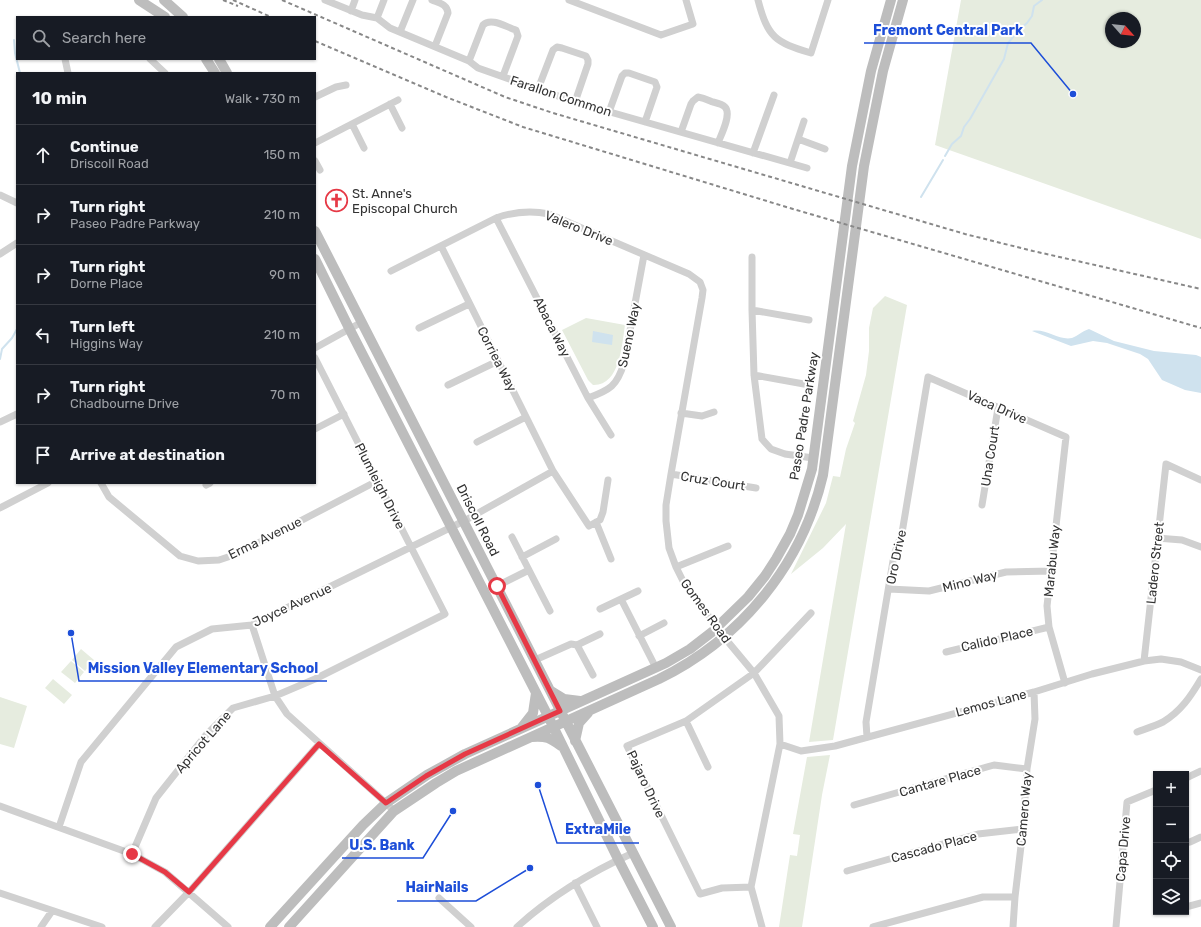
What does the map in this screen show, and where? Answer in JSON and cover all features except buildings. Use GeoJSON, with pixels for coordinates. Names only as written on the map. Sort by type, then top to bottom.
{"type":"FeatureCollection","features":[{"type":"Feature","properties":{"kind":"main road"},"geometry":{"type":"LineString","coordinates":[[139,0],[163,16]]}},
{"type":"Feature","properties":{"kind":"main road"},"geometry":{"type":"LineString","coordinates":[[164,0],[182,16]]}},
{"type":"Feature","properties":{"kind":"main road","name":"Paseo Padre Parkway"},"geometry":{"type":"LineString","coordinates":[[270,927],[386,803],[426,776],[465,754],[656,668],[690,649],[718,628],[738,608],[768,570],[783,547],[800,508],[814,458],[852,166],[871,71],[891,0]]}},
{"type":"Feature","properties":{"kind":"main road","name":"Paseo Padre Parkway"},"geometry":{"type":"LineString","coordinates":[[289,927],[394,811],[456,771],[677,670],[701,655],[724,637],[753,609],[775,582],[793,552],[810,515],[820,486],[826,454],[866,152],[885,64],[903,0]]}},
{"type":"Feature","properties":{"kind":"main road"},"geometry":{"type":"LineString","coordinates":[[207,60],[213,72]]}},
{"type":"Feature","properties":{"kind":"main road"},"geometry":{"type":"LineString","coordinates":[[220,60],[226,72]]}},
{"type":"Feature","properties":{"kind":"main road","name":"Driscoll Road"},"geometry":{"type":"LineString","coordinates":[[316,233],[671,927]]}},
{"type":"Feature","properties":{"kind":"main road","name":"Driscoll Road"},"geometry":{"type":"LineString","coordinates":[[316,262],[450,527],[548,716],[653,927]]}},
{"type":"Feature","properties":{"kind":"main road"},"geometry":{"type":"LineString","coordinates":[[810,515],[818,472],[814,458]]}},
{"type":"Feature","properties":{"kind":"main road"},"geometry":{"type":"LineString","coordinates":[[550,691],[564,699],[582,701]]}},
{"type":"Feature","properties":{"kind":"main road"},"geometry":{"type":"LineString","coordinates":[[519,729],[533,713],[536,693]]}},
{"type":"Feature","properties":{"kind":"main road"},"geometry":{"type":"LineString","coordinates":[[575,741],[579,723],[593,709]]}},
{"type":"Feature","properties":{"kind":"main road"},"geometry":{"type":"LineString","coordinates":[[528,737],[542,736],[551,738],[563,747]]}},
{"type":"Feature","properties":{"kind":"street","name":"Farallon Common"},"geometry":{"type":"LineString","coordinates":[[325,0],[362,15],[377,18],[390,28],[469,61],[478,68],[575,102],[807,168]]}},
{"type":"Feature","properties":{"kind":"street"},"geometry":{"type":"LineString","coordinates":[[351,11],[355,0]]}},
{"type":"Feature","properties":{"kind":"street"},"geometry":{"type":"LineString","coordinates":[[377,18],[384,0]]}},
{"type":"Feature","properties":{"kind":"street"},"geometry":{"type":"LineString","coordinates":[[400,32],[413,0]]}},
{"type":"Feature","properties":{"kind":"street"},"geometry":{"type":"LineString","coordinates":[[432,0],[444,5],[448,13],[435,46]]}},
{"type":"Feature","properties":{"kind":"street"},"geometry":{"type":"LineString","coordinates":[[569,0],[661,35],[692,24],[686,0]]}},
{"type":"Feature","properties":{"kind":"street"},"geometry":{"type":"LineString","coordinates":[[758,0],[762,15],[771,34],[786,45],[811,53],[828,0]]}},
{"type":"Feature","properties":{"kind":"street"},"geometry":{"type":"LineString","coordinates":[[469,61],[483,25],[487,22],[491,21],[516,30],[518,36],[503,76]]}},
{"type":"Feature","properties":{"kind":"street"},"geometry":{"type":"LineString","coordinates":[[538,89],[553,50],[557,47],[586,56],[588,64],[575,102]]}},
{"type":"Feature","properties":{"kind":"street"},"geometry":{"type":"LineString","coordinates":[[65,60],[68,72]]}},
{"type":"Feature","properties":{"kind":"street"},"geometry":{"type":"LineString","coordinates":[[155,60],[164,72]]}},
{"type":"Feature","properties":{"kind":"street"},"geometry":{"type":"LineString","coordinates":[[609,112],[622,76],[629,73],[655,82],[657,87],[645,122]]}},
{"type":"Feature","properties":{"kind":"street"},"geometry":{"type":"LineString","coordinates":[[316,97],[336,87],[346,85]]}},
{"type":"Feature","properties":{"kind":"street"},"geometry":{"type":"LineString","coordinates":[[753,153],[774,96]]}},
{"type":"Feature","properties":{"kind":"street"},"geometry":{"type":"LineString","coordinates":[[681,132],[693,101],[698,98],[704,98],[724,106],[728,112],[718,143]]}},
{"type":"Feature","properties":{"kind":"street"},"geometry":{"type":"LineString","coordinates":[[316,142],[398,100]]}},
{"type":"Feature","properties":{"kind":"street"},"geometry":{"type":"LineString","coordinates":[[390,104],[402,128]]}},
{"type":"Feature","properties":{"kind":"street"},"geometry":{"type":"LineString","coordinates":[[790,163],[804,121]]}},
{"type":"Feature","properties":{"kind":"street"},"geometry":{"type":"LineString","coordinates":[[352,124],[364,148]]}},
{"type":"Feature","properties":{"kind":"street"},"geometry":{"type":"LineString","coordinates":[[798,139],[825,149]]}},
{"type":"Feature","properties":{"kind":"street"},"geometry":{"type":"LineString","coordinates":[[316,163],[320,170]]}},
{"type":"Feature","properties":{"kind":"street"},"geometry":{"type":"LineString","coordinates":[[0,194],[16,202]]}},
{"type":"Feature","properties":{"kind":"street","name":"Valero Drive"},"geometry":{"type":"LineString","coordinates":[[391,271],[496,218],[509,213],[537,211],[549,214],[689,274],[700,282]]}},
{"type":"Feature","properties":{"kind":"street","name":"Abaca Way"},"geometry":{"type":"LineString","coordinates":[[496,218],[588,398],[611,435]]}},
{"type":"Feature","properties":{"kind":"street"},"geometry":{"type":"LineString","coordinates":[[0,254],[16,244]]}},
{"type":"Feature","properties":{"kind":"street","name":"Corriea Way"},"geometry":{"type":"LineString","coordinates":[[441,246],[553,472],[589,526],[596,522]]}},
{"type":"Feature","properties":{"kind":"street","name":"Sueno Way"},"geometry":{"type":"LineString","coordinates":[[588,398],[604,393],[615,384],[620,375],[624,363],[644,255]]}},
{"type":"Feature","properties":{"kind":"street"},"geometry":{"type":"LineString","coordinates":[[752,257],[754,375],[762,439],[771,449],[785,454],[814,458]]}},
{"type":"Feature","properties":{"kind":"street","name":"Gomes Road"},"geometry":{"type":"LineString","coordinates":[[700,282],[703,290],[702,298],[671,474],[666,505],[666,521],[669,548],[683,581],[724,637],[754,673],[779,716],[780,744],[751,887],[762,927]]}},
{"type":"Feature","properties":{"kind":"street"},"geometry":{"type":"LineString","coordinates":[[420,328],[469,304]]}},
{"type":"Feature","properties":{"kind":"street"},"geometry":{"type":"LineString","coordinates":[[752,310],[809,320]]}},
{"type":"Feature","properties":{"kind":"street"},"geometry":{"type":"LineString","coordinates":[[316,347],[362,322]]}},
{"type":"Feature","properties":{"kind":"street","name":"Plumleigh Drive"},"geometry":{"type":"LineString","coordinates":[[316,360],[445,614]]}},
{"type":"Feature","properties":{"kind":"street"},"geometry":{"type":"LineString","coordinates":[[448,385],[498,361]]}},
{"type":"Feature","properties":{"kind":"street"},"geometry":{"type":"LineString","coordinates":[[754,375],[804,384]]}},
{"type":"Feature","properties":{"kind":"street","name":"Vaca Drive"},"geometry":{"type":"LineString","coordinates":[[928,377],[1066,437]]}},
{"type":"Feature","properties":{"kind":"street","name":"Oro Drive"},"geometry":{"type":"LineString","coordinates":[[867,738],[866,722],[894,555],[902,533],[928,377]]}},
{"type":"Feature","properties":{"kind":"street","name":"Una Court"},"geometry":{"type":"LineString","coordinates":[[982,505],[998,408]]}},
{"type":"Feature","properties":{"kind":"street"},"geometry":{"type":"LineString","coordinates":[[681,413],[702,416],[714,412]]}},
{"type":"Feature","properties":{"kind":"street"},"geometry":{"type":"LineString","coordinates":[[0,422],[16,414]]}},
{"type":"Feature","properties":{"kind":"street"},"geometry":{"type":"LineString","coordinates":[[316,428],[344,414]]}},
{"type":"Feature","properties":{"kind":"street"},"geometry":{"type":"LineString","coordinates":[[477,442],[526,417]]}},
{"type":"Feature","properties":{"kind":"street","name":"Marabu Way"},"geometry":{"type":"LineString","coordinates":[[1065,683],[1049,627],[1047,606],[1066,437]]}},
{"type":"Feature","properties":{"kind":"street","name":"Ladero Street"},"geometry":{"type":"LineString","coordinates":[[1144,661],[1166,464],[1201,480]]}},
{"type":"Feature","properties":{"kind":"street","name":"Joyce Avenue"},"geometry":{"type":"LineString","coordinates":[[59,826],[81,762],[176,646],[212,630],[252,626],[464,521],[553,472]]}},
{"type":"Feature","properties":{"kind":"street","name":"Cruz Court"},"geometry":{"type":"LineString","coordinates":[[671,474],[756,488]]}},
{"type":"Feature","properties":{"kind":"street"},"geometry":{"type":"LineString","coordinates":[[608,480],[603,512],[600,520],[596,522],[611,559]]}},
{"type":"Feature","properties":{"kind":"street","name":"Erma Avenue"},"geometry":{"type":"LineString","coordinates":[[102,484],[109,498],[180,556],[198,561],[219,560],[237,554],[377,481]]}},
{"type":"Feature","properties":{"kind":"street"},"geometry":{"type":"LineString","coordinates":[[0,508],[46,484]]}},
{"type":"Feature","properties":{"kind":"street"},"geometry":{"type":"LineString","coordinates":[[512,537],[550,611]]}},
{"type":"Feature","properties":{"kind":"street"},"geometry":{"type":"LineString","coordinates":[[1157,538],[1182,540],[1201,547]]}},
{"type":"Feature","properties":{"kind":"street"},"geometry":{"type":"LineString","coordinates":[[522,557],[556,539]]}},
{"type":"Feature","properties":{"kind":"street"},"geometry":{"type":"LineString","coordinates":[[676,567],[728,546]]}},
{"type":"Feature","properties":{"kind":"street"},"geometry":{"type":"LineString","coordinates":[[497,586],[529,570]]}},
{"type":"Feature","properties":{"kind":"street","name":"Mino Way"},"geometry":{"type":"LineString","coordinates":[[889,589],[929,591],[1006,572],[1051,571]]}},
{"type":"Feature","properties":{"kind":"street"},"geometry":{"type":"LineString","coordinates":[[600,609],[638,591]]}},
{"type":"Feature","properties":{"kind":"street"},"geometry":{"type":"LineString","coordinates":[[621,599],[656,668]]}},
{"type":"Feature","properties":{"kind":"street","name":"Pajaro Drive"},"geometry":{"type":"LineString","coordinates":[[751,887],[722,888],[700,894],[627,746],[686,721],[754,673],[811,612]]}},
{"type":"Feature","properties":{"kind":"street","name":"Apricot Lane"},"geometry":{"type":"LineString","coordinates":[[132,854],[156,798],[206,735],[233,708],[275,696],[315,679],[445,614]]}},
{"type":"Feature","properties":{"kind":"street"},"geometry":{"type":"LineString","coordinates":[[639,636],[664,623]]}},
{"type":"Feature","properties":{"kind":"street"},"geometry":{"type":"LineString","coordinates":[[252,626],[275,696],[287,714],[394,811]]}},
{"type":"Feature","properties":{"kind":"street","name":"Calido Place"},"geometry":{"type":"LineString","coordinates":[[946,652],[1049,627]]}},
{"type":"Feature","properties":{"kind":"street"},"geometry":{"type":"LineString","coordinates":[[535,660],[571,644],[577,645],[600,634]]}},
{"type":"Feature","properties":{"kind":"street"},"geometry":{"type":"LineString","coordinates":[[577,645],[593,675]]}},
{"type":"Feature","properties":{"kind":"street","name":"Lemos Lane"},"geometry":{"type":"LineString","coordinates":[[780,744],[801,751],[835,746],[1034,692],[1092,674],[1144,661],[1161,659],[1181,662],[1201,670]]}},
{"type":"Feature","properties":{"kind":"street"},"geometry":{"type":"LineString","coordinates":[[1137,732],[1163,722],[1178,711],[1192,695],[1201,679]]}},
{"type":"Feature","properties":{"kind":"street","name":"Camero Way"},"geometry":{"type":"LineString","coordinates":[[1013,927],[1023,829],[1027,769],[1035,719],[1034,692]]}},
{"type":"Feature","properties":{"kind":"street"},"geometry":{"type":"LineString","coordinates":[[686,721],[708,767]]}},
{"type":"Feature","properties":{"kind":"street"},"geometry":{"type":"LineString","coordinates":[[155,927],[189,892],[319,744]]}},
{"type":"Feature","properties":{"kind":"street","name":"Cantare Place"},"geometry":{"type":"LineString","coordinates":[[854,805],[994,765],[1027,769]]}},
{"type":"Feature","properties":{"kind":"street"},"geometry":{"type":"LineString","coordinates":[[1189,777],[1201,771]]}},
{"type":"Feature","properties":{"kind":"street","name":"Capa Drive"},"geometry":{"type":"LineString","coordinates":[[1116,927],[1127,802],[1153,791]]}},
{"type":"Feature","properties":{"kind":"street"},"geometry":{"type":"LineString","coordinates":[[0,806],[59,826],[132,854],[165,872],[228,927]]}},
{"type":"Feature","properties":{"kind":"street","name":"Cascado Place"},"geometry":{"type":"LineString","coordinates":[[847,871],[978,834],[1023,829]]}},
{"type":"Feature","properties":{"kind":"street"},"geometry":{"type":"LineString","coordinates":[[1190,842],[1201,837]]}},
{"type":"Feature","properties":{"kind":"street"},"geometry":{"type":"LineString","coordinates":[[517,927],[531,914],[575,883],[632,852]]}},
{"type":"Feature","properties":{"kind":"street"},"geometry":{"type":"LineString","coordinates":[[575,883],[597,927]]}},
{"type":"Feature","properties":{"kind":"street"},"geometry":{"type":"LineString","coordinates":[[0,892],[102,927]]}},
{"type":"Feature","properties":{"kind":"street"},"geometry":{"type":"LineString","coordinates":[[873,927],[983,897],[1015,897]]}},
{"type":"Feature","properties":{"kind":"street"},"geometry":{"type":"LineString","coordinates":[[439,898],[471,927]]}},
{"type":"Feature","properties":{"kind":"street"},"geometry":{"type":"LineString","coordinates":[[1189,906],[1201,903]]}},
{"type":"Feature","properties":{"kind":"street"},"geometry":{"type":"LineString","coordinates":[[41,927],[52,911]]}},
{"type":"Feature","properties":{"kind":"shaded area"},"geometry":{"type":"Polygon","coordinates":[[[961,0],[1201,0],[1201,239],[935,145],[961,0]]]}},
{"type":"Feature","properties":{"kind":"shaded area"},"geometry":{"type":"Polygon","coordinates":[[[885,296],[907,305],[833,740],[809,742],[846,524],[823,548],[791,574],[826,503],[833,476],[840,477],[846,449],[855,423],[853,421],[866,375],[869,351],[869,328],[873,308],[885,296]]]}},
{"type":"Feature","properties":{"kind":"shaded area"},"geometry":{"type":"Polygon","coordinates":[[[586,318],[625,325],[621,353],[614,371],[609,379],[602,383],[593,385],[588,380],[562,330],[586,318]]]}},
{"type":"Feature","properties":{"kind":"shaded area"},"geometry":{"type":"Polygon","coordinates":[[[81,649],[94,660],[85,671],[72,660],[81,649]]]}},
{"type":"Feature","properties":{"kind":"shaded area"},"geometry":{"type":"Polygon","coordinates":[[[71,661],[84,672],[75,683],[61,672],[71,661]]]}},
{"type":"Feature","properties":{"kind":"shaded area"},"geometry":{"type":"Polygon","coordinates":[[[53,679],[72,695],[64,704],[45,688],[53,679]]]}},
{"type":"Feature","properties":{"kind":"shaded area"},"geometry":{"type":"Polygon","coordinates":[[[0,697],[27,706],[14,748],[0,744],[0,697]]]}},
{"type":"Feature","properties":{"kind":"shaded area"},"geometry":{"type":"Polygon","coordinates":[[[830,755],[822,795],[802,927],[779,927],[790,855],[797,856],[800,835],[793,834],[807,757],[830,755]]]}},
{"type":"Feature","properties":{"kind":"water"},"geometry":{"type":"Polygon","coordinates":[[[1089,329],[1114,341],[1154,351],[1196,355],[1201,357],[1201,393],[1185,390],[1162,380],[1148,359],[1140,354],[1107,343],[1093,341],[1071,346],[1032,331],[1042,331],[1062,338],[1072,338],[1089,329]]]}},
{"type":"Feature","properties":{"kind":"water"},"geometry":{"type":"Polygon","coordinates":[[[593,331],[613,335],[612,345],[592,342],[593,331]]]}},
{"type":"Feature","properties":{"kind":"waterway"},"geometry":{"type":"LineString","coordinates":[[945,156],[952,144],[961,136],[964,127],[1004,59],[1008,43],[1032,16],[1034,6],[1042,0]]}},
{"type":"Feature","properties":{"kind":"waterway"},"geometry":{"type":"LineString","coordinates":[[14,40],[16,57]]}},
{"type":"Feature","properties":{"kind":"waterway"},"geometry":{"type":"LineString","coordinates":[[17,60],[20,72]]}},
{"type":"Feature","properties":{"kind":"waterway"},"geometry":{"type":"LineString","coordinates":[[921,197],[943,160]]}},
{"type":"Feature","properties":{"kind":"waterway"},"geometry":{"type":"LineString","coordinates":[[0,359],[2,349],[12,338],[16,331]]}},
{"type":"Feature","properties":{"kind":"railway"},"geometry":{"type":"LineString","coordinates":[[223,0],[238,6]]}},
{"type":"Feature","properties":{"kind":"railway"},"geometry":{"type":"LineString","coordinates":[[233,0],[269,16]]}},
{"type":"Feature","properties":{"kind":"railway"},"geometry":{"type":"LineString","coordinates":[[282,0],[505,97],[553,113],[965,234],[1201,289]]}},
{"type":"Feature","properties":{"kind":"railway"},"geometry":{"type":"LineString","coordinates":[[316,41],[446,97],[523,127],[793,209],[1201,328]]}},
{"type":"Feature","properties":{"kind":"place","name":"Fremont Central Park"},"geometry":{"type":"Point","coordinates":[1073,94]}},
{"type":"Feature","properties":{"kind":"place","name":"St. Anne's Episcopal Church"},"geometry":{"type":"Point","coordinates":[336,200]}},
{"type":"Feature","properties":{"kind":"place","name":"Mission Valley Elementary School"},"geometry":{"type":"Point","coordinates":[71,633]}},
{"type":"Feature","properties":{"kind":"place","name":"ExtraMile"},"geometry":{"type":"Point","coordinates":[538,785]}},
{"type":"Feature","properties":{"kind":"place","name":"U.S. Bank"},"geometry":{"type":"Point","coordinates":[453,811]}},
{"type":"Feature","properties":{"kind":"place","name":"HairNails"},"geometry":{"type":"Point","coordinates":[530,868]}},
{"type":"Feature","properties":{"kind":"route"},"geometry":{"type":"LineString","coordinates":[[132,854],[165,872],[189,892],[319,744],[386,803],[426,776],[465,754],[560,711],[497,586]]}}]}
